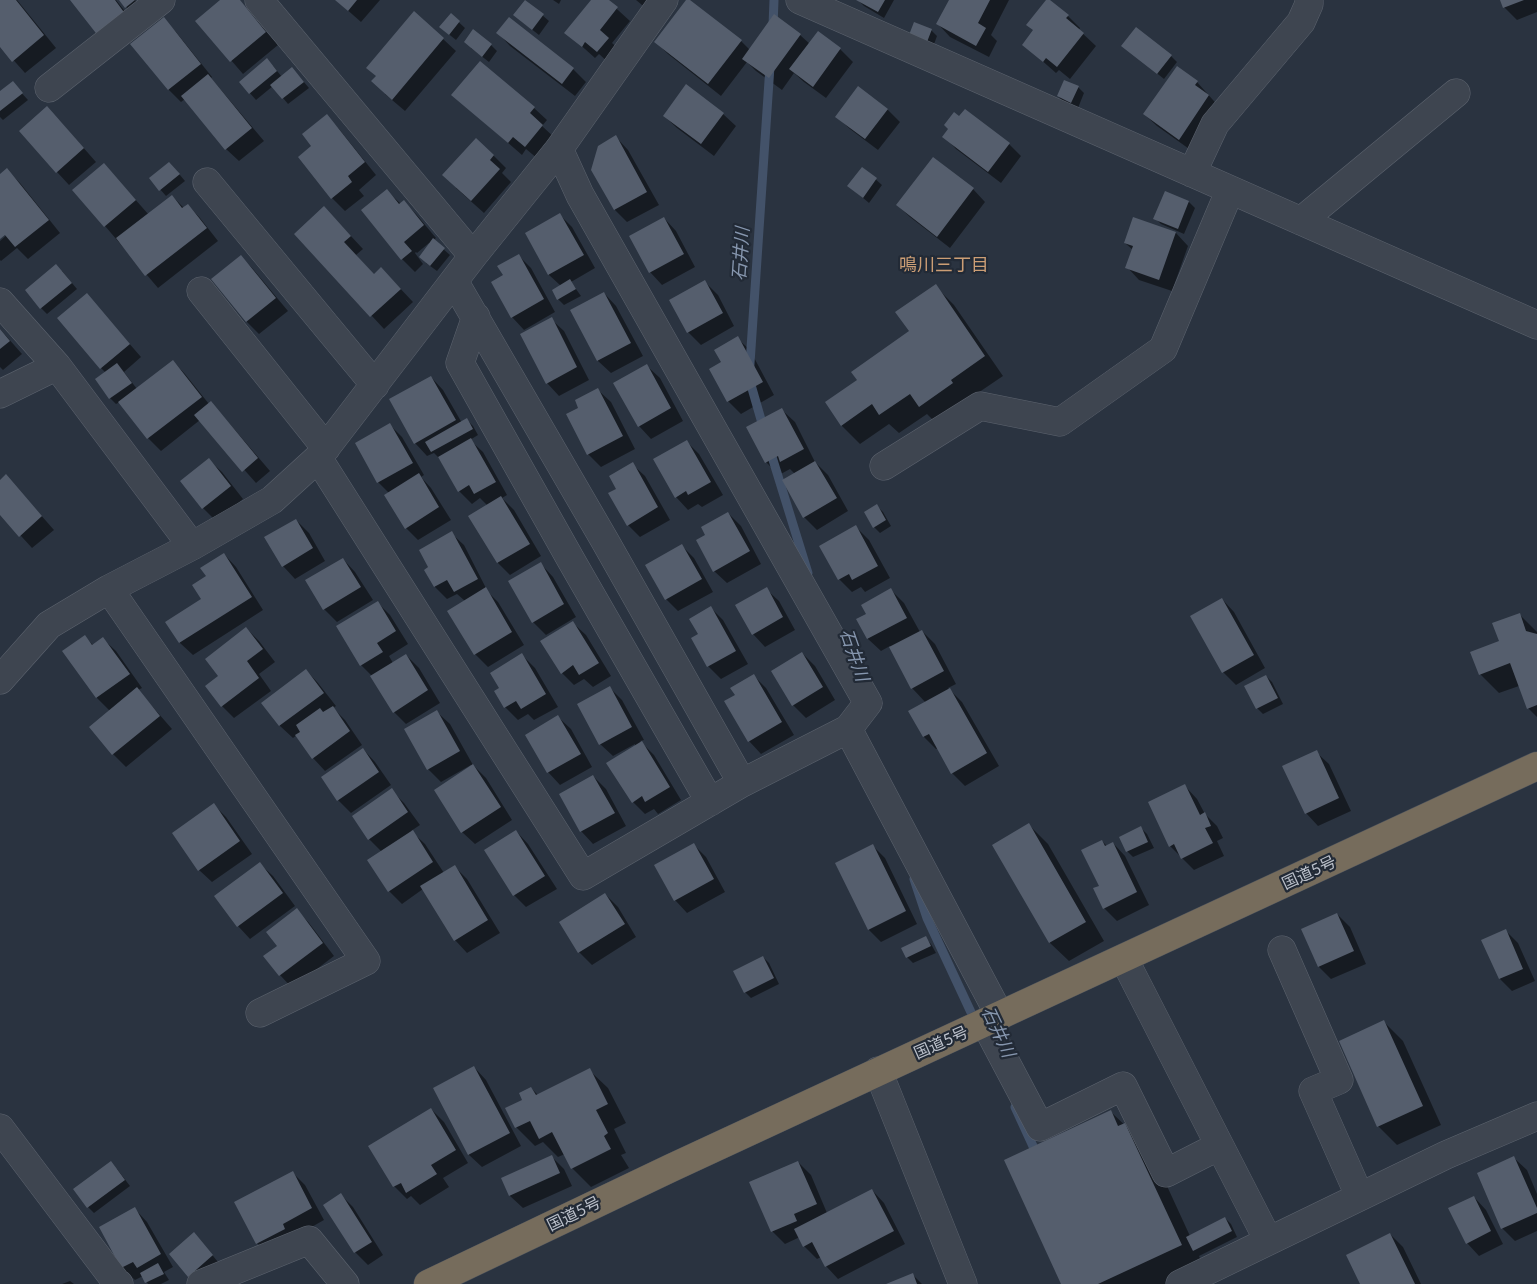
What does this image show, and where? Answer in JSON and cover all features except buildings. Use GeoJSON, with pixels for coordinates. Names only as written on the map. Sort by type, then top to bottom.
{"type":"FeatureCollection","features":[{"type":"Feature","properties":{"kind":"highway","name":"国道5号"},"geometry":{"type":"LineString","coordinates":[[428,1284],[878,1071],[1124,959],[1537,766]]}},
{"type":"Feature","properties":{"kind":"street"},"geometry":{"type":"LineString","coordinates":[[49,88],[161,0]]}},
{"type":"Feature","properties":{"kind":"street"},"geometry":{"type":"LineString","coordinates":[[259,0],[473,256]]}},
{"type":"Feature","properties":{"kind":"street"},"geometry":{"type":"LineString","coordinates":[[0,680],[50,625],[109,589],[192,546],[272,500],[322,453],[473,256],[559,149],[664,0]]}},
{"type":"Feature","properties":{"kind":"street"},"geometry":{"type":"LineString","coordinates":[[800,0],[1537,325]]}},
{"type":"Feature","properties":{"kind":"street"},"geometry":{"type":"LineString","coordinates":[[1192,173],[1215,124],[1301,22],[1309,0]]}},
{"type":"Feature","properties":{"kind":"street"},"geometry":{"type":"LineString","coordinates":[[1301,221],[1456,93]]}},
{"type":"Feature","properties":{"kind":"street"},"geometry":{"type":"LineString","coordinates":[[201,291],[322,453],[583,876],[742,783],[848,729],[868,703],[580,195],[559,149]]}},
{"type":"Feature","properties":{"kind":"street"},"geometry":{"type":"LineString","coordinates":[[207,182],[374,385]]}},
{"type":"Feature","properties":{"kind":"street"},"geometry":{"type":"LineString","coordinates":[[884,466],[980,406],[1060,422],[1163,349],[1230,190]]}},
{"type":"Feature","properties":{"kind":"street"},"geometry":{"type":"LineString","coordinates":[[454,281],[606,541],[742,783]]}},
{"type":"Feature","properties":{"kind":"street"},"geometry":{"type":"LineString","coordinates":[[0,302],[57,366],[192,546]]}},
{"type":"Feature","properties":{"kind":"street"},"geometry":{"type":"LineString","coordinates":[[476,317],[460,363],[570,560],[710,802]]}},
{"type":"Feature","properties":{"kind":"street"},"geometry":{"type":"LineString","coordinates":[[0,394],[57,366]]}},
{"type":"Feature","properties":{"kind":"street"},"geometry":{"type":"LineString","coordinates":[[570,560],[606,541]]}},
{"type":"Feature","properties":{"kind":"street"},"geometry":{"type":"LineString","coordinates":[[109,589],[366,961],[260,1014]]}},
{"type":"Feature","properties":{"kind":"street"},"geometry":{"type":"LineString","coordinates":[[848,729],[992,1019],[1040,1127],[1123,1086],[1166,1173],[1219,1146]]}},
{"type":"Feature","properties":{"kind":"street"},"geometry":{"type":"LineString","coordinates":[[1282,950],[1339,1080],[1314,1091],[1359,1196]]}},
{"type":"Feature","properties":{"kind":"street"},"geometry":{"type":"LineString","coordinates":[[1124,959],[1268,1240]]}},
{"type":"Feature","properties":{"kind":"street"},"geometry":{"type":"LineString","coordinates":[[878,1071],[963,1284]]}},
{"type":"Feature","properties":{"kind":"street"},"geometry":{"type":"LineString","coordinates":[[1180,1284],[1446,1155],[1537,1116]]}},
{"type":"Feature","properties":{"kind":"street"},"geometry":{"type":"LineString","coordinates":[[0,1128],[119,1284]]}},
{"type":"Feature","properties":{"kind":"street"},"geometry":{"type":"LineString","coordinates":[[201,1284],[309,1240],[345,1284]]}},
{"type":"Feature","properties":{"kind":"waterway","name":"石井川"},"geometry":{"type":"LineString","coordinates":[[773,26],[774,0]]}},
{"type":"Feature","properties":{"kind":"waterway","name":"石井川"},"geometry":{"type":"LineString","coordinates":[[764,430],[749,378],[770,66]]}},
{"type":"Feature","properties":{"kind":"waterway","name":"石井川"},"geometry":{"type":"LineString","coordinates":[[769,447],[808,573]]}},
{"type":"Feature","properties":{"kind":"waterway","name":"石井川"},"geometry":{"type":"LineString","coordinates":[[914,879],[927,918],[976,1023]]}},
{"type":"Feature","properties":{"kind":"waterway","name":"石井川"},"geometry":{"type":"LineString","coordinates":[[1015,1107],[1038,1157]]}},
{"type":"Feature","properties":{"kind":"district","name":"鳴川三丁目"},"geometry":{"type":"Point","coordinates":[944,265]}}]}
